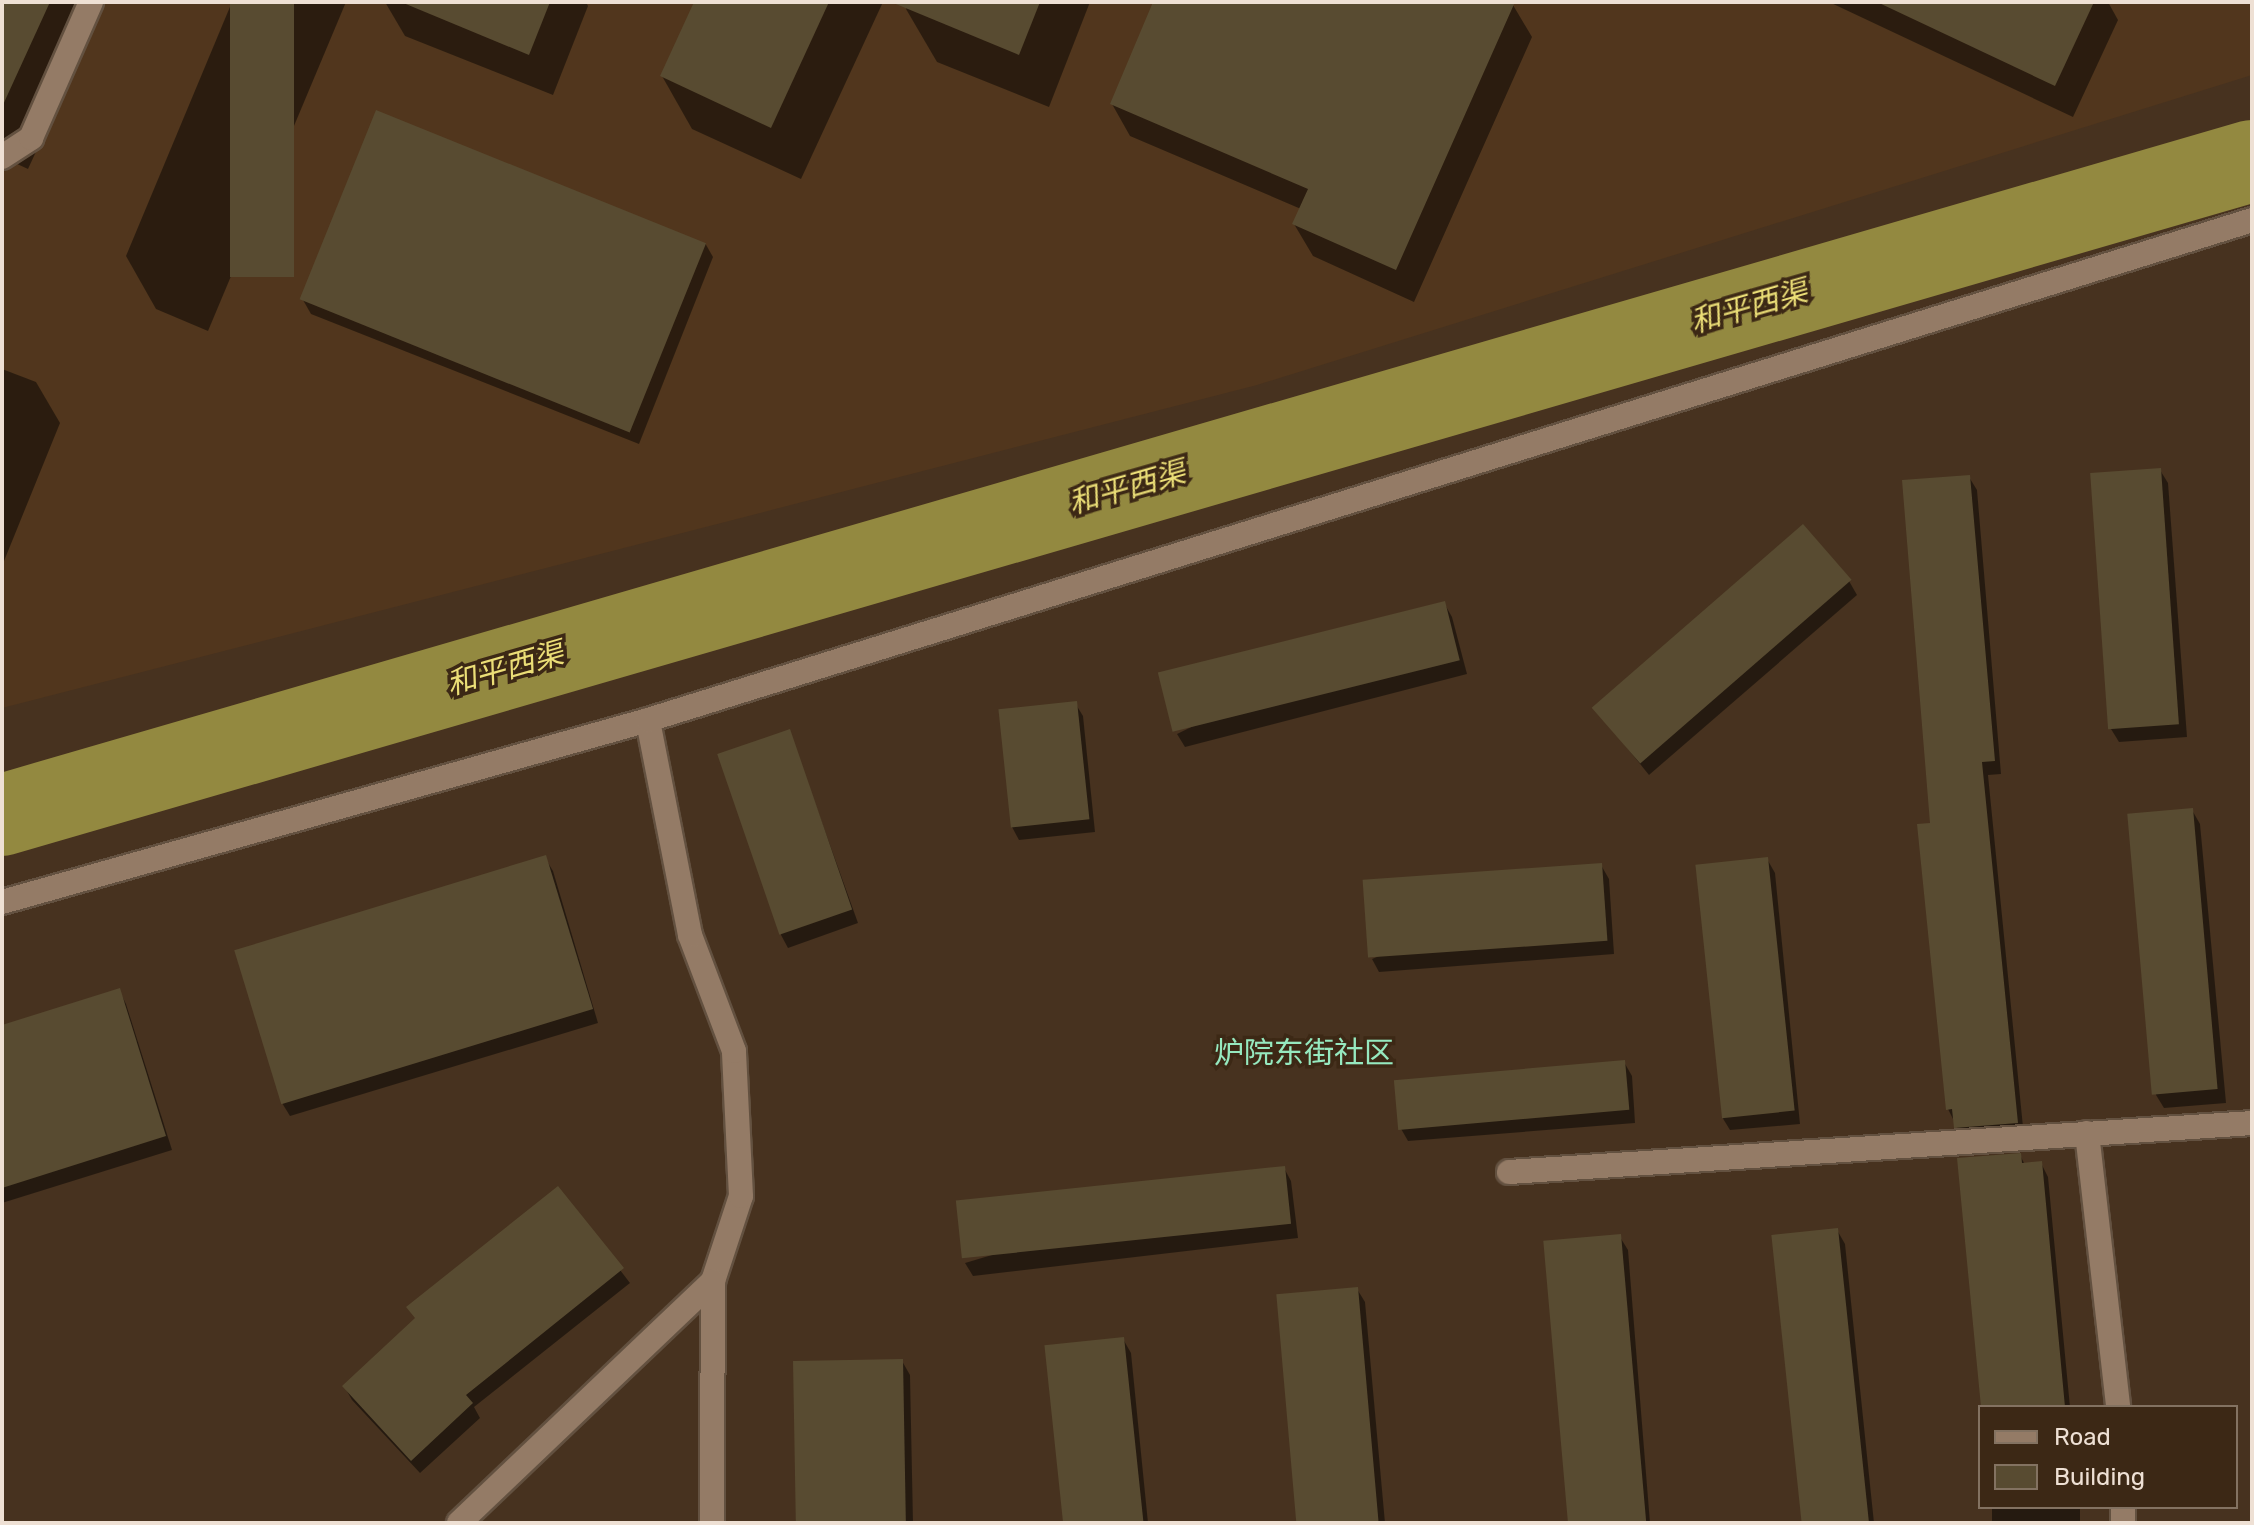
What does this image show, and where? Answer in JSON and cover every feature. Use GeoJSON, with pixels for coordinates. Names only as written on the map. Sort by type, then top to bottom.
{"type":"FeatureCollection","features":[{"type":"Feature","properties":{"kind":"street"},"geometry":{"type":"LineString","coordinates":[[2,157],[31,138],[91,2]]}},
{"type":"Feature","properties":{"kind":"street"},"geometry":{"type":"LineString","coordinates":[[2,902],[648,720],[2252,220]]}},
{"type":"Feature","properties":{"kind":"street"},"geometry":{"type":"LineString","coordinates":[[648,720],[690,935],[734,1051],[741,1196],[713,1281],[712,1523]]}},
{"type":"Feature","properties":{"kind":"street"},"geometry":{"type":"LineString","coordinates":[[1509,1172],[2252,1123]]}},
{"type":"Feature","properties":{"kind":"street"},"geometry":{"type":"LineString","coordinates":[[2087,1133],[2118,1405]]}},
{"type":"Feature","properties":{"kind":"street"},"geometry":{"type":"LineString","coordinates":[[459,1523],[713,1281]]}},
{"type":"Feature","properties":{"kind":"shaded area"},"geometry":{"type":"Polygon","coordinates":[[[2,2],[2252,2],[2252,75],[1257,385],[2,708],[2,2]]]}},
{"type":"Feature","properties":{"kind":"building"},"geometry":{"type":"Polygon","coordinates":[[[2,2],[50,2],[2,107],[2,2]]]}},
{"type":"Feature","properties":{"kind":"building"},"geometry":{"type":"Polygon","coordinates":[[[230,2],[294,2],[294,277],[230,277],[230,2]]]}},
{"type":"Feature","properties":{"kind":"building"},"geometry":{"type":"Polygon","coordinates":[[[401,2],[550,2],[529,55],[401,2]]]}},
{"type":"Feature","properties":{"kind":"building"},"geometry":{"type":"Polygon","coordinates":[[[694,2],[829,2],[771,128],[660,76],[694,2]]]}},
{"type":"Feature","properties":{"kind":"building"},"geometry":{"type":"Polygon","coordinates":[[[891,2],[1040,2],[1019,55],[891,2]]]}},
{"type":"Feature","properties":{"kind":"building"},"geometry":{"type":"Polygon","coordinates":[[[1153,2],[1515,2],[1396,270],[1292,224],[1308,189],[1110,104],[1153,2]]]}},
{"type":"Feature","properties":{"kind":"building"},"geometry":{"type":"Polygon","coordinates":[[[1877,2],[2094,2],[2055,86],[1877,2]]]}},
{"type":"Feature","properties":{"kind":"building"},"geometry":{"type":"Polygon","coordinates":[[[376,110],[706,243],[630,433],[300,299],[376,110]]]}},
{"type":"Feature","properties":{"kind":"building"},"geometry":{"type":"Polygon","coordinates":[[[2161,468],[2179,724],[2108,729],[2090,473],[2161,468]]]}},
{"type":"Feature","properties":{"kind":"building"},"geometry":{"type":"Polygon","coordinates":[[[1970,475],[1995,761],[1982,762],[2018,1123],[1954,1128],[1952,1109],[1946,1110],[1917,824],[1930,823],[1902,480],[1970,475]]]}},
{"type":"Feature","properties":{"kind":"building"},"geometry":{"type":"Polygon","coordinates":[[[1803,524],[1852,580],[1640,764],[1592,708],[1803,524]]]}},
{"type":"Feature","properties":{"kind":"building"},"geometry":{"type":"Polygon","coordinates":[[[1445,601],[1460,660],[1173,732],[1158,673],[1445,601]]]}},
{"type":"Feature","properties":{"kind":"building"},"geometry":{"type":"Polygon","coordinates":[[[1077,701],[1089,819],[1011,828],[998,709],[1077,701]]]}},
{"type":"Feature","properties":{"kind":"building"},"geometry":{"type":"Polygon","coordinates":[[[790,729],[852,910],[779,935],[717,754],[790,729]]]}},
{"type":"Feature","properties":{"kind":"building"},"geometry":{"type":"Polygon","coordinates":[[[2193,808],[2218,1089],[2152,1095],[2127,814],[2193,808]]]}},
{"type":"Feature","properties":{"kind":"building"},"geometry":{"type":"Polygon","coordinates":[[[546,855],[593,1009],[281,1104],[234,950],[546,855]]]}},
{"type":"Feature","properties":{"kind":"building"},"geometry":{"type":"Polygon","coordinates":[[[1768,857],[1795,1111],[1722,1118],[1695,865],[1768,857]]]}},
{"type":"Feature","properties":{"kind":"building"},"geometry":{"type":"Polygon","coordinates":[[[1602,863],[1607,941],[1368,958],[1363,880],[1602,863]]]}},
{"type":"Feature","properties":{"kind":"building"},"geometry":{"type":"Polygon","coordinates":[[[120,988],[166,1136],[2,1188],[2,1025],[120,988]]]}},
{"type":"Feature","properties":{"kind":"building"},"geometry":{"type":"Polygon","coordinates":[[[1625,1060],[1629,1110],[1398,1130],[1394,1080],[1625,1060]]]}},
{"type":"Feature","properties":{"kind":"building"},"geometry":{"type":"Polygon","coordinates":[[[2021,1153],[2022,1163],[2042,1161],[2065,1405],[1981,1405],[1957,1158],[2021,1153]]]}},
{"type":"Feature","properties":{"kind":"building"},"geometry":{"type":"Polygon","coordinates":[[[1285,1166],[1291,1224],[962,1258],[956,1201],[1285,1166]]]}},
{"type":"Feature","properties":{"kind":"building"},"geometry":{"type":"Polygon","coordinates":[[[558,1186],[624,1268],[466,1395],[473,1403],[411,1461],[342,1386],[415,1318],[406,1307],[558,1186]]]}},
{"type":"Feature","properties":{"kind":"building"},"geometry":{"type":"Polygon","coordinates":[[[1838,1228],[1869,1523],[1802,1523],[1771,1235],[1838,1228]]]}},
{"type":"Feature","properties":{"kind":"building"},"geometry":{"type":"Polygon","coordinates":[[[1621,1234],[1646,1523],[1568,1523],[1543,1241],[1621,1234]]]}},
{"type":"Feature","properties":{"kind":"building"},"geometry":{"type":"Polygon","coordinates":[[[1358,1287],[1379,1523],[1296,1523],[1276,1294],[1358,1287]]]}},
{"type":"Feature","properties":{"kind":"building"},"geometry":{"type":"Polygon","coordinates":[[[1124,1337],[1144,1523],[1063,1523],[1044,1345],[1124,1337]]]}},
{"type":"Feature","properties":{"kind":"building"},"geometry":{"type":"Polygon","coordinates":[[[903,1359],[906,1523],[796,1523],[793,1361],[903,1359]]]}},
{"type":"Feature","properties":{"kind":"waterway","name":"和平西渠"},"geometry":{"type":"LineString","coordinates":[[2,815],[2252,161]]}},
{"type":"Feature","properties":{"kind":"district","name":"炉院东街社区"},"geometry":{"type":"Point","coordinates":[1304,1053]}}]}
